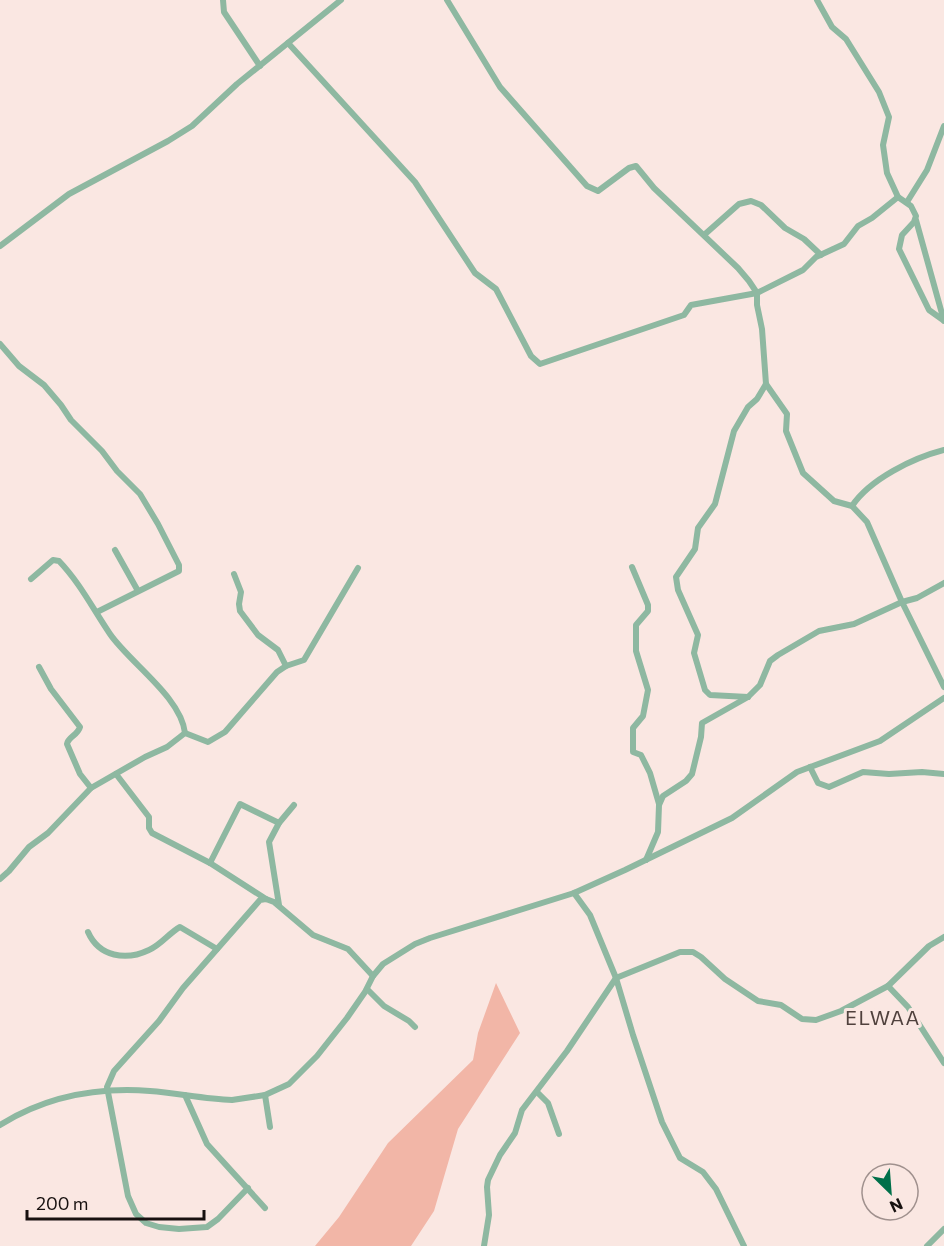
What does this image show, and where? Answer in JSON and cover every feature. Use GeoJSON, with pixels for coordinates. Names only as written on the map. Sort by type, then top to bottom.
{"type":"FeatureCollection","features":[{"type":"Feature","properties":{"kind":"street"},"geometry":{"type":"LineString","coordinates":[[223,0],[224,12],[260,66]]}},
{"type":"Feature","properties":{"kind":"street"},"geometry":{"type":"LineString","coordinates":[[0,246],[69,194],[186,130],[209,112],[237,84],[341,0]]}},
{"type":"Feature","properties":{"kind":"street"},"geometry":{"type":"LineString","coordinates":[[447,0],[500,87],[587,186],[598,191],[629,168],[636,166],[654,188],[738,267],[757,293],[766,384],[786,414],[786,431],[803,473],[834,501],[852,506],[867,522],[902,602],[944,687]]}},
{"type":"Feature","properties":{"kind":"street"},"geometry":{"type":"LineString","coordinates":[[817,0],[832,27],[846,39],[879,92],[889,117],[883,145],[887,173],[898,197],[915,210],[944,321]]}},
{"type":"Feature","properties":{"kind":"street"},"geometry":{"type":"LineString","coordinates":[[288,43],[415,182],[476,273],[496,289],[531,356],[540,364],[684,315],[691,305],[757,293],[803,270],[815,258],[844,244],[858,226],[898,197]]}},
{"type":"Feature","properties":{"kind":"street"},"geometry":{"type":"LineString","coordinates":[[907,202],[927,170],[944,126]]}},
{"type":"Feature","properties":{"kind":"street"},"geometry":{"type":"LineString","coordinates":[[704,235],[739,204],[751,201],[761,205],[785,228],[804,239],[821,255]]}},
{"type":"Feature","properties":{"kind":"street"},"geometry":{"type":"LineString","coordinates":[[916,220],[902,235],[899,249],[929,310],[944,321]]}},
{"type":"Feature","properties":{"kind":"street"},"geometry":{"type":"LineString","coordinates":[[0,344],[19,366],[35,377],[52,394],[71,420],[140,494],[179,564],[179,571],[97,612]]}},
{"type":"Feature","properties":{"kind":"street"},"geometry":{"type":"LineString","coordinates":[[748,697],[711,695],[705,690],[694,653],[698,635],[678,590],[676,577],[695,549],[698,528],[715,504],[734,431],[748,407],[757,399],[766,384]]}},
{"type":"Feature","properties":{"kind":"street"},"geometry":{"type":"LineString","coordinates":[[852,506],[867,490],[895,470],[944,450]]}},
{"type":"Feature","properties":{"kind":"street"},"geometry":{"type":"LineString","coordinates":[[115,550],[138,591]]}},
{"type":"Feature","properties":{"kind":"street"},"geometry":{"type":"LineString","coordinates":[[31,579],[53,560],[59,561],[84,591],[120,647],[142,668],[176,711],[184,724],[185,733]]}},
{"type":"Feature","properties":{"kind":"street"},"geometry":{"type":"LineString","coordinates":[[632,567],[648,605],[648,611],[636,625],[635,633],[636,651],[648,690],[643,716],[633,728],[632,746],[633,752],[641,755],[650,773],[659,804],[658,832],[646,860]]}},
{"type":"Feature","properties":{"kind":"street"},"geometry":{"type":"LineString","coordinates":[[185,733],[208,742],[220,736],[277,672],[306,658],[358,568]]}},
{"type":"Feature","properties":{"kind":"street"},"geometry":{"type":"LineString","coordinates":[[234,573],[241,592],[240,611],[258,635],[278,650],[286,666]]}},
{"type":"Feature","properties":{"kind":"street"},"geometry":{"type":"LineString","coordinates":[[659,804],[665,794],[686,781],[692,774],[701,737],[701,724],[748,697],[760,685],[770,661],[778,654],[819,631],[848,626],[902,602],[917,598],[944,583]]}},
{"type":"Feature","properties":{"kind":"street"},"geometry":{"type":"LineString","coordinates":[[39,667],[51,689],[80,727],[66,744],[80,774],[91,788]]}},
{"type":"Feature","properties":{"kind":"street"},"geometry":{"type":"LineString","coordinates":[[0,1125],[24,1111],[53,1101],[107,1091],[148,1091],[232,1100],[277,1091],[298,1076],[331,1039],[367,989],[373,976],[383,964],[393,957],[430,938],[573,893],[646,860],[732,818],[780,782],[810,767],[880,741],[944,698]]}},
{"type":"Feature","properties":{"kind":"street"},"geometry":{"type":"LineString","coordinates":[[0,879],[29,847],[48,833],[91,788],[166,747],[185,733]]}},
{"type":"Feature","properties":{"kind":"street"},"geometry":{"type":"LineString","coordinates":[[810,767],[818,783],[829,787],[863,772],[944,774]]}},
{"type":"Feature","properties":{"kind":"street"},"geometry":{"type":"LineString","coordinates":[[116,774],[149,817],[149,828],[152,833],[210,863],[279,905],[313,935],[348,950],[373,976]]}},
{"type":"Feature","properties":{"kind":"street"},"geometry":{"type":"LineString","coordinates":[[210,863],[240,804],[279,823]]}},
{"type":"Feature","properties":{"kind":"street"},"geometry":{"type":"LineString","coordinates":[[279,905],[269,842],[279,823],[294,805]]}},
{"type":"Feature","properties":{"kind":"street"},"geometry":{"type":"LineString","coordinates":[[573,893],[590,915],[616,978],[662,1122],[680,1158],[703,1172],[716,1189],[744,1246]]}},
{"type":"Feature","properties":{"kind":"street"},"geometry":{"type":"LineString","coordinates":[[248,1188],[207,1227],[179,1229],[146,1223],[136,1214],[129,1196],[107,1083],[114,1071],[159,1021],[183,988],[260,900],[266,899]]}},
{"type":"Feature","properties":{"kind":"street"},"geometry":{"type":"LineString","coordinates":[[88,932],[99,948],[117,956],[149,950],[180,927],[186,928],[218,949]]}},
{"type":"Feature","properties":{"kind":"street"},"geometry":{"type":"LineString","coordinates":[[484,1246],[489,1215],[488,1180],[500,1155],[515,1133],[522,1110],[567,1051],[616,978],[680,952],[693,952],[725,979],[758,1001],[781,1005],[808,1021],[841,1011],[888,986],[929,946],[944,937]]}},
{"type":"Feature","properties":{"kind":"street"},"geometry":{"type":"LineString","coordinates":[[888,986],[908,1007],[944,1063]]}},
{"type":"Feature","properties":{"kind":"street"},"geometry":{"type":"LineString","coordinates":[[367,989],[384,1006],[415,1027]]}},
{"type":"Feature","properties":{"kind":"street"},"geometry":{"type":"LineString","coordinates":[[537,1092],[548,1103],[559,1134]]}},
{"type":"Feature","properties":{"kind":"street"},"geometry":{"type":"LineString","coordinates":[[185,1095],[207,1144],[219,1160],[265,1208]]}},
{"type":"Feature","properties":{"kind":"street"},"geometry":{"type":"LineString","coordinates":[[265,1095],[270,1127]]}},
{"type":"Feature","properties":{"kind":"street"},"geometry":{"type":"LineString","coordinates":[[927,1246],[944,1229]]}},
{"type":"Feature","properties":{"kind":"shaded area"},"geometry":{"type":"Polygon","coordinates":[[[496,983],[520,1033],[458,1129],[434,1211],[411,1246],[315,1246],[339,1217],[388,1143],[473,1060],[478,1033],[496,983]]]}},
{"type":"Feature","properties":{"kind":"district","name":"ELWAA"},"geometry":{"type":"Point","coordinates":[883,1018]}}]}
